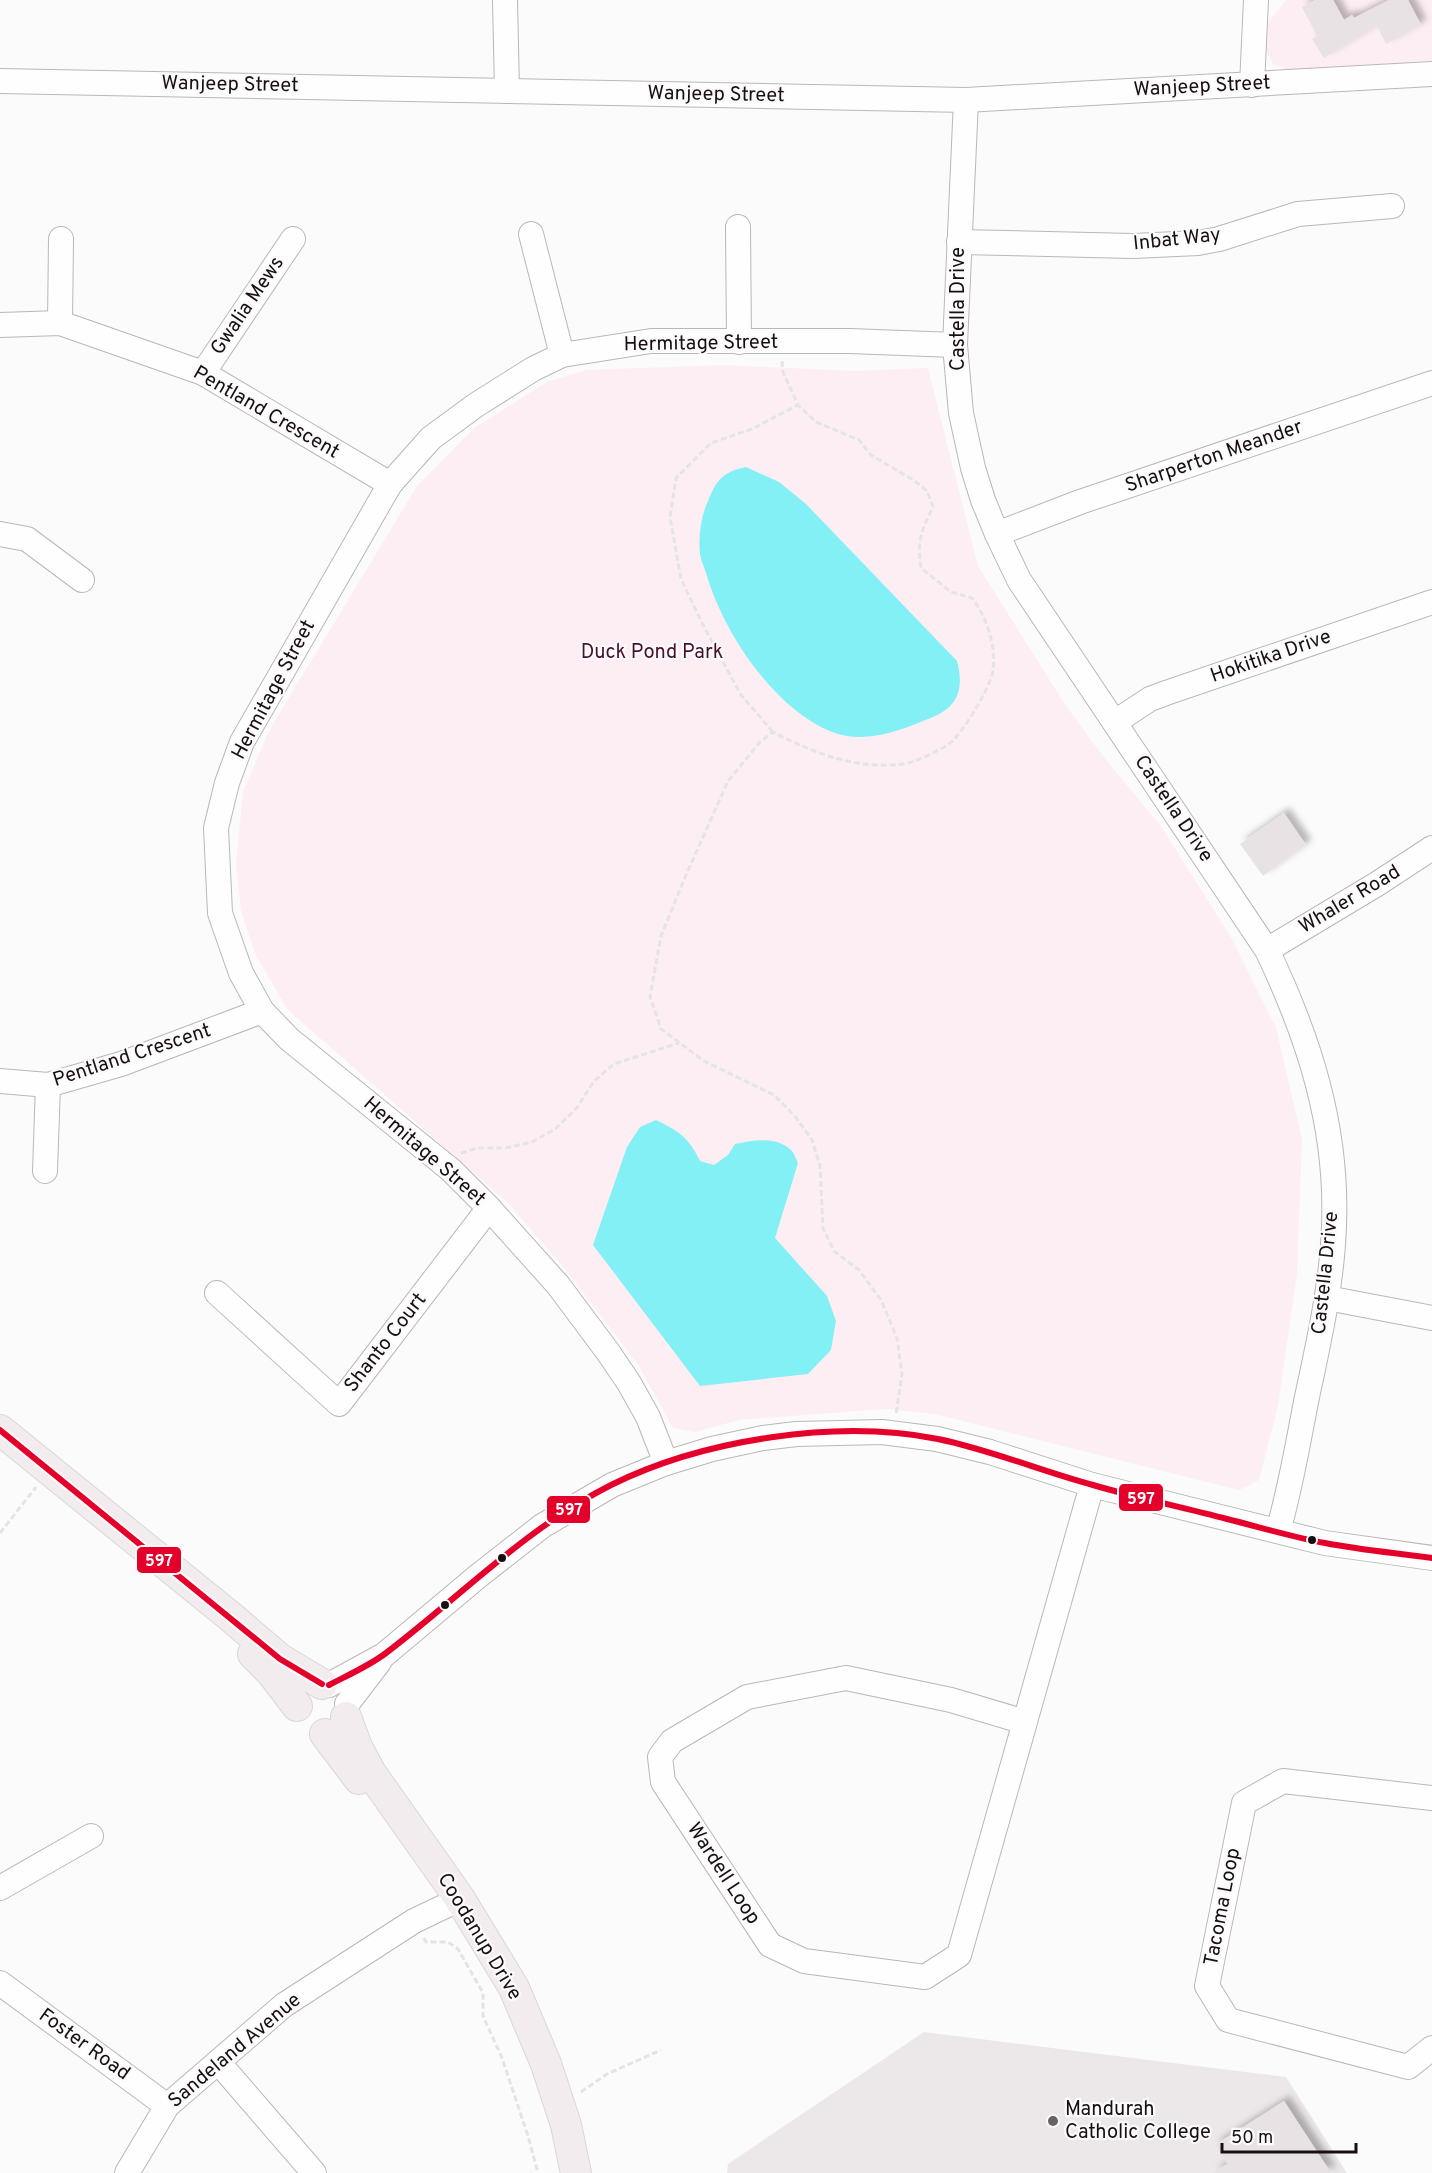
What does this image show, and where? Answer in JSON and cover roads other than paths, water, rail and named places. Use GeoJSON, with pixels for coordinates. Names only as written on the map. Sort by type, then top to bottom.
{"type":"FeatureCollection","features":[{"type":"Feature","properties":{"kind":"main road","name":"Coodanup Drive"},"geometry":{"type":"LineString","coordinates":[[0,1430],[222,1610],[334,1705],[371,1794],[453,1902],[514,1988],[545,2082],[566,2125],[576,2173]]}},
{"type":"Feature","properties":{"kind":"main road"},"geometry":{"type":"LineString","coordinates":[[0,1446],[234,1635],[271,1672],[297,1706],[300,1721],[305,1727],[318,1734],[334,1705],[309,1688],[299,1699],[297,1706]]}},
{"type":"Feature","properties":{"kind":"main road","name":"Coodanup Drive"},"geometry":{"type":"LineString","coordinates":[[545,2082],[560,2173]]}},
{"type":"Feature","properties":{"kind":"street"},"geometry":{"type":"LineString","coordinates":[[505,0],[507,91]]}},
{"type":"Feature","properties":{"kind":"street"},"geometry":{"type":"LineString","coordinates":[[1252,85],[1256,0]]}},
{"type":"Feature","properties":{"kind":"street","name":"Wanjeep Street"},"geometry":{"type":"LineString","coordinates":[[0,81],[966,100],[1432,74]]}},
{"type":"Feature","properties":{"kind":"street","name":"Castella Drive"},"geometry":{"type":"LineString","coordinates":[[966,100],[955,345],[962,412],[973,468],[997,534],[1019,580],[1267,950],[1290,999],[1318,1079],[1329,1132],[1334,1187],[1334,1226],[1327,1298],[1278,1531]]}},
{"type":"Feature","properties":{"kind":"street","name":"Inbat Way"},"geometry":{"type":"LineString","coordinates":[[959,242],[1133,246],[1198,243],[1219,239],[1298,214],[1392,206]]}},
{"type":"Feature","properties":{"kind":"street"},"geometry":{"type":"LineString","coordinates":[[738,227],[739,342]]}},
{"type":"Feature","properties":{"kind":"street"},"geometry":{"type":"LineString","coordinates":[[531,234],[562,355]]}},
{"type":"Feature","properties":{"kind":"street"},"geometry":{"type":"LineString","coordinates":[[60,323],[61,239]]}},
{"type":"Feature","properties":{"kind":"street","name":"Gwalia Mews"},"geometry":{"type":"LineString","coordinates":[[203,373],[293,239]]}},
{"type":"Feature","properties":{"kind":"street","name":"Pentland Crescent"},"geometry":{"type":"LineString","coordinates":[[0,325],[60,323],[203,373],[390,484]]}},
{"type":"Feature","properties":{"kind":"street","name":"Hermitage Street"},"geometry":{"type":"LineString","coordinates":[[666,1463],[648,1417],[629,1383],[558,1285],[489,1208],[451,1170],[289,1039],[262,1011],[241,974],[220,913],[216,828],[227,783],[242,742],[390,484],[431,438],[533,369],[562,355],[651,340],[850,341],[955,345]]}},
{"type":"Feature","properties":{"kind":"street","name":"Sharperton Meander"},"geometry":{"type":"LineString","coordinates":[[997,534],[1080,502],[1432,383]]}},
{"type":"Feature","properties":{"kind":"street"},"geometry":{"type":"LineString","coordinates":[[0,534],[27,539],[82,580]]}},
{"type":"Feature","properties":{"kind":"street","name":"Hokitika Drive"},"geometry":{"type":"LineString","coordinates":[[1115,722],[1150,699],[1432,602]]}},
{"type":"Feature","properties":{"kind":"street","name":"Whaler Road"},"geometry":{"type":"LineString","coordinates":[[1267,950],[1432,848]]}},
{"type":"Feature","properties":{"kind":"street","name":"Pentland Crescent"},"geometry":{"type":"LineString","coordinates":[[0,1081],[48,1085],[121,1064],[262,1011]]}},
{"type":"Feature","properties":{"kind":"street"},"geometry":{"type":"LineString","coordinates":[[45,1170],[48,1085]]}},
{"type":"Feature","properties":{"kind":"street","name":"Shanto Court"},"geometry":{"type":"LineString","coordinates":[[217,1293],[339,1404],[489,1208]]}},
{"type":"Feature","properties":{"kind":"street"},"geometry":{"type":"LineString","coordinates":[[1327,1298],[1432,1318]]}},
{"type":"Feature","properties":{"kind":"street"},"geometry":{"type":"LineString","coordinates":[[334,1705],[384,1655],[542,1526],[612,1485],[666,1463],[740,1442],[763,1438],[816,1432],[882,1432],[937,1439],[990,1452],[1092,1485],[1336,1545],[1432,1558]]}},
{"type":"Feature","properties":{"kind":"street","name":"Wardell Loop"},"geometry":{"type":"LineString","coordinates":[[1024,1722],[951,1700],[846,1678],[747,1697],[672,1741],[660,1757],[663,1782],[770,1945],[804,1961],[925,1977],[959,1955],[1092,1485]]}},
{"type":"Feature","properties":{"kind":"street","name":"Tacoma Loop"},"geometry":{"type":"LineString","coordinates":[[1432,1798],[1283,1781],[1244,1803],[1206,1986],[1228,2020],[1408,2067],[1432,2048]]}},
{"type":"Feature","properties":{"kind":"street"},"geometry":{"type":"LineString","coordinates":[[0,1888],[91,1836]]}},
{"type":"Feature","properties":{"kind":"street","name":"Sandeland Avenue"},"geometry":{"type":"LineString","coordinates":[[127,2173],[167,2106],[284,2005],[414,1921],[453,1902]]}},
{"type":"Feature","properties":{"kind":"street","name":"Foster Road"},"geometry":{"type":"LineString","coordinates":[[0,1983],[167,2106]]}},
{"type":"Feature","properties":{"kind":"street"},"geometry":{"type":"LineString","coordinates":[[219,2063],[314,2173]]}},
{"type":"Feature","properties":{"kind":"water"},"geometry":{"type":"Polygon","coordinates":[[[746,467],[779,482],[806,504],[957,661],[960,679],[957,695],[942,713],[896,731],[870,736],[845,736],[811,721],[790,706],[754,667],[715,598],[702,562],[699,541],[702,520],[714,487],[726,474],[746,467]]]}},
{"type":"Feature","properties":{"kind":"water"},"geometry":{"type":"Polygon","coordinates":[[[656,1120],[682,1136],[692,1146],[700,1161],[714,1165],[728,1155],[735,1144],[749,1141],[771,1141],[785,1146],[793,1153],[798,1163],[775,1238],[827,1296],[836,1321],[831,1350],[808,1374],[700,1386],[593,1245],[627,1147],[640,1127],[656,1120]]]}},
{"type":"Feature","properties":{"kind":"place","name":"Mandurah Catholic College"},"geometry":{"type":"Point","coordinates":[1053,2121]}},
{"type":"Feature","properties":{"kind":"park label","name":"Duck Pond Park"},"geometry":{"type":"Point","coordinates":[652,653]}}]}
